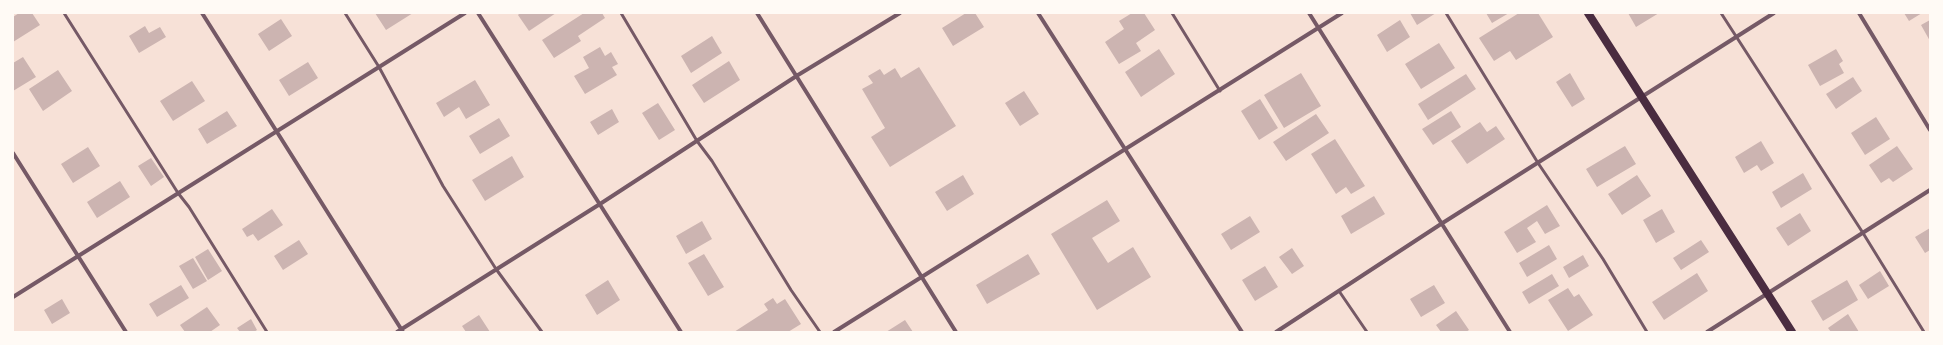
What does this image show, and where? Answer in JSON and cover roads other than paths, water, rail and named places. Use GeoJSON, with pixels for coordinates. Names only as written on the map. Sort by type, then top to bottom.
{"type":"FeatureCollection","features":[{"type":"Feature","properties":{"kind":"main road"},"geometry":{"type":"LineString","coordinates":[[1588,13],[1792,332]]}},
{"type":"Feature","properties":{"kind":"street"},"geometry":{"type":"LineString","coordinates":[[202,13],[402,331]]}},
{"type":"Feature","properties":{"kind":"street"},"geometry":{"type":"LineString","coordinates":[[13,298],[77,256],[465,13]]}},
{"type":"Feature","properties":{"kind":"street"},"geometry":{"type":"LineString","coordinates":[[478,13],[681,332]]}},
{"type":"Feature","properties":{"kind":"street"},"geometry":{"type":"LineString","coordinates":[[758,13],[798,75],[956,332]]}},
{"type":"Feature","properties":{"kind":"street"},"geometry":{"type":"LineString","coordinates":[[397,332],[402,331],[798,75],[900,13]]}},
{"type":"Feature","properties":{"kind":"street"},"geometry":{"type":"LineString","coordinates":[[1038,13],[1242,332]]}},
{"type":"Feature","properties":{"kind":"street"},"geometry":{"type":"LineString","coordinates":[[1309,13],[1510,332]]}},
{"type":"Feature","properties":{"kind":"street"},"geometry":{"type":"LineString","coordinates":[[834,332],[1342,13]]}},
{"type":"Feature","properties":{"kind":"street"},"geometry":{"type":"LineString","coordinates":[[1276,332],[1441,224],[1774,13]]}},
{"type":"Feature","properties":{"kind":"street"},"geometry":{"type":"LineString","coordinates":[[1859,13],[1930,130]]}},
{"type":"Feature","properties":{"kind":"street"},"geometry":{"type":"LineString","coordinates":[[13,153],[126,332]]}},
{"type":"Feature","properties":{"kind":"street"},"geometry":{"type":"LineString","coordinates":[[1707,332],[1930,190]]}},
{"type":"Feature","properties":{"kind":"lane"},"geometry":{"type":"LineString","coordinates":[[64,13],[178,193],[189,207],[267,332]]}},
{"type":"Feature","properties":{"kind":"lane"},"geometry":{"type":"LineString","coordinates":[[346,13],[443,186],[496,269],[542,332]]}},
{"type":"Feature","properties":{"kind":"lane"},"geometry":{"type":"LineString","coordinates":[[621,13],[697,141],[712,161],[791,290],[820,332]]}},
{"type":"Feature","properties":{"kind":"lane"},"geometry":{"type":"LineString","coordinates":[[1172,13],[1220,91]]}},
{"type":"Feature","properties":{"kind":"lane"},"geometry":{"type":"LineString","coordinates":[[1446,13],[1538,163],[1603,259],[1647,332]]}},
{"type":"Feature","properties":{"kind":"lane"},"geometry":{"type":"LineString","coordinates":[[1721,13],[1863,233],[1924,332]]}},
{"type":"Feature","properties":{"kind":"lane"},"geometry":{"type":"LineString","coordinates":[[1339,291],[1367,332]]}}]}
